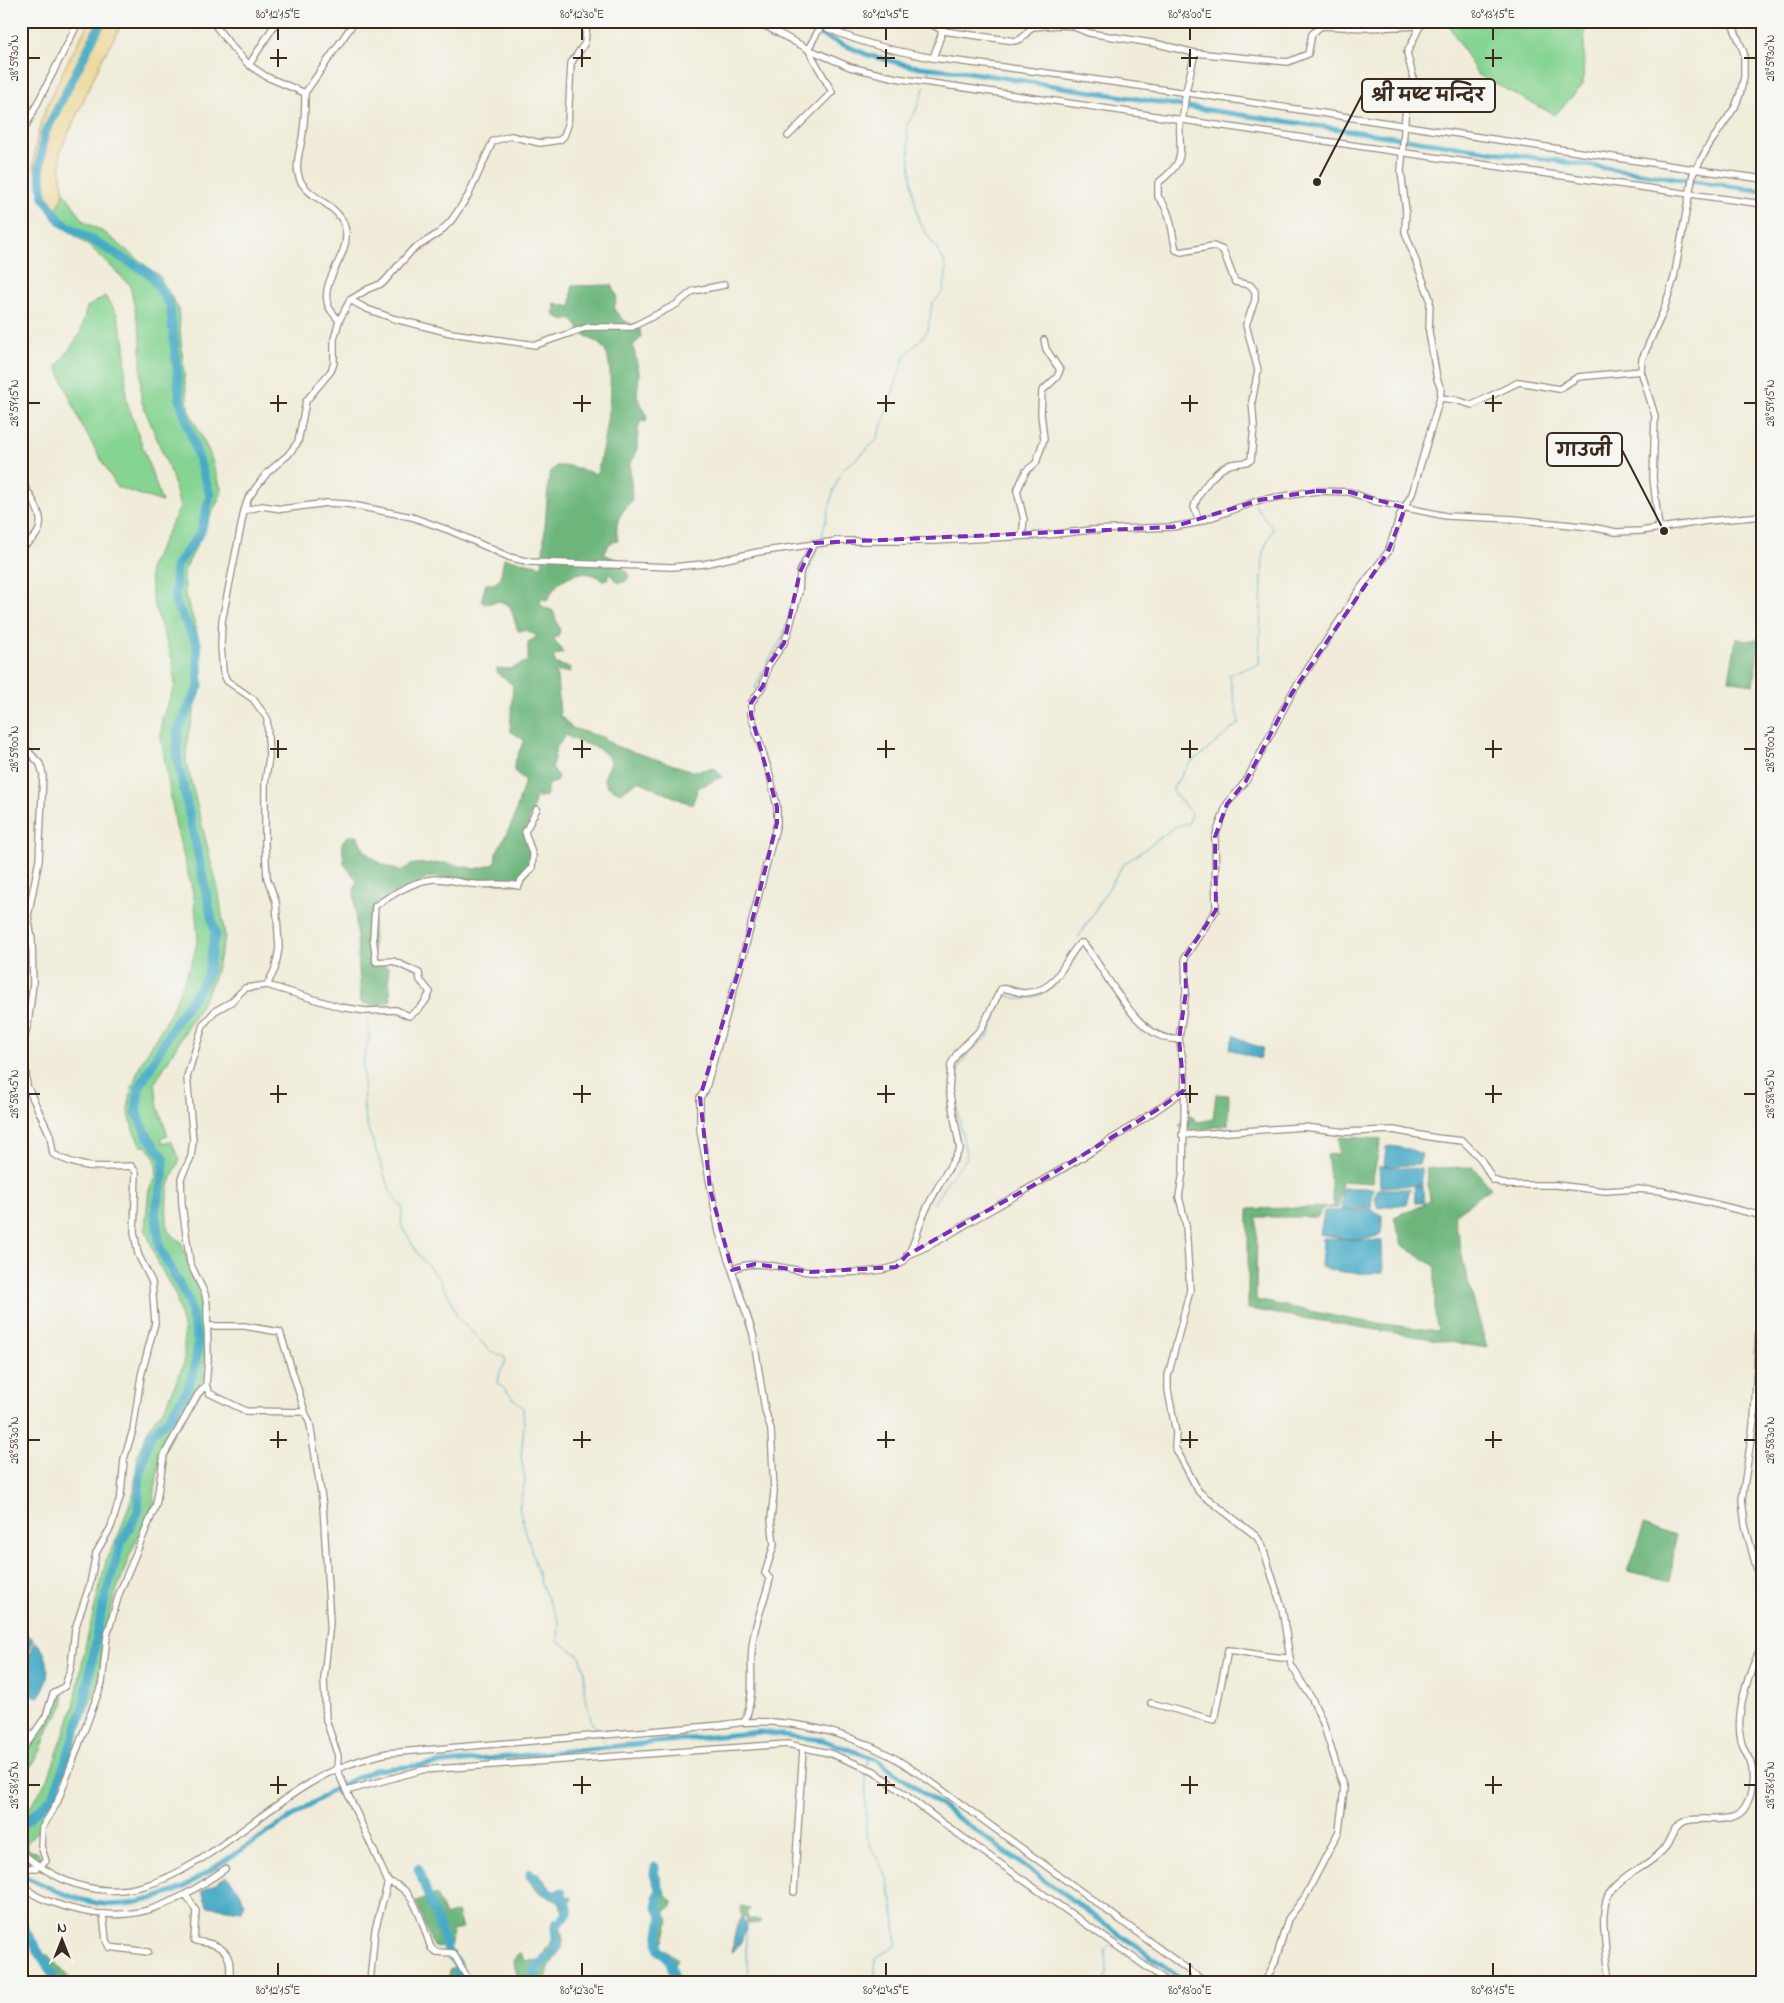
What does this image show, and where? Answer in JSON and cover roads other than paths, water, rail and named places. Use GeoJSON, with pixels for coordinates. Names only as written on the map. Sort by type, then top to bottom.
{"type":"FeatureCollection","features":[{"type":"Feature","properties":{"kind":"street"},"geometry":{"type":"LineString","coordinates":[[21,129],[27,124],[79,21]]}},
{"type":"Feature","properties":{"kind":"street"},"geometry":{"type":"LineString","coordinates":[[249,65],[277,21]]}},
{"type":"Feature","properties":{"kind":"street"},"geometry":{"type":"LineString","coordinates":[[339,321],[328,306],[327,290],[345,245],[346,232],[341,218],[327,203],[310,193],[300,181],[296,167],[303,132],[305,93],[355,21]]}},
{"type":"Feature","properties":{"kind":"street"},"geometry":{"type":"LineString","coordinates":[[267,985],[275,969],[279,948],[276,902],[267,878],[265,844],[265,783],[269,757],[267,718],[253,699],[227,680],[224,672],[221,646],[222,621],[248,498],[268,472],[288,455],[298,442],[306,401],[331,372],[334,364],[334,339],[339,321],[350,300],[368,288],[383,283],[412,250],[439,233],[451,221],[468,196],[493,141],[511,136],[540,143],[560,140],[564,136],[568,125],[571,63],[585,42],[587,21]]}},
{"type":"Feature","properties":{"kind":"street"},"geometry":{"type":"LineString","coordinates":[[756,21],[850,67],[896,78],[1402,150],[1534,173],[1690,192],[1763,204]]}},
{"type":"Feature","properties":{"kind":"street"},"geometry":{"type":"LineString","coordinates":[[812,21],[819,28],[843,36],[891,50],[933,58],[1763,180]]}},
{"type":"Feature","properties":{"kind":"street"},"geometry":{"type":"LineString","coordinates":[[809,47],[819,28],[838,21]]}},
{"type":"Feature","properties":{"kind":"street"},"geometry":{"type":"LineString","coordinates":[[926,21],[943,31],[1015,41],[1021,39],[1032,27],[1059,24],[1072,26],[1089,33],[1158,44],[1195,53],[1288,62],[1301,59],[1308,54],[1312,34],[1321,26],[1366,28],[1420,24],[1407,53],[1413,77],[1406,105],[1401,171],[1406,211],[1405,232],[1430,298],[1429,332],[1437,379],[1441,390],[1440,398],[1412,494],[1400,515],[1388,552],[1362,586],[1292,693],[1246,781],[1227,804],[1215,837],[1216,910],[1185,957],[1186,992],[1179,1039],[1185,1072],[1182,1172],[1178,1197],[1186,1225],[1190,1290],[1168,1376],[1175,1447],[1199,1492],[1256,1536],[1262,1545],[1282,1608],[1291,1665],[1312,1699],[1323,1723],[1344,1789],[1339,1831],[1305,1897],[1288,1919],[1274,1962],[1265,1982]]}},
{"type":"Feature","properties":{"kind":"street"},"geometry":{"type":"LineString","coordinates":[[933,58],[946,21]]}},
{"type":"Feature","properties":{"kind":"street"},"geometry":{"type":"LineString","coordinates":[[1659,528],[1653,478],[1655,416],[1642,371],[1642,359],[1663,312],[1674,278],[1694,171],[1735,107],[1740,94],[1744,77],[1744,54],[1731,21]]}},
{"type":"Feature","properties":{"kind":"street"},"geometry":{"type":"LineString","coordinates":[[214,24],[249,65],[267,76],[305,93]]}},
{"type":"Feature","properties":{"kind":"street"},"geometry":{"type":"LineString","coordinates":[[788,136],[832,92],[809,47]]}},
{"type":"Feature","properties":{"kind":"street"},"geometry":{"type":"LineString","coordinates":[[1195,53],[1181,118],[1179,161],[1174,170],[1158,183],[1158,197],[1166,205],[1171,219],[1176,250],[1181,252],[1213,246],[1223,250],[1235,282],[1250,285],[1255,291],[1255,300],[1246,325],[1258,370],[1252,401],[1254,426],[1251,460],[1246,463],[1233,463],[1221,469],[1203,490],[1194,507],[1199,521]]}},
{"type":"Feature","properties":{"kind":"street"},"geometry":{"type":"LineString","coordinates":[[350,300],[367,309],[395,319],[451,333],[536,345],[588,327],[632,327],[677,304],[693,291],[724,285]]}},
{"type":"Feature","properties":{"kind":"street"},"geometry":{"type":"LineString","coordinates":[[1022,536],[1024,520],[1017,491],[1026,472],[1036,463],[1044,439],[1041,414],[1042,391],[1057,377],[1060,370],[1046,349],[1044,340]]}},
{"type":"Feature","properties":{"kind":"street"},"geometry":{"type":"LineString","coordinates":[[1440,398],[1472,405],[1518,382],[1559,389],[1578,377],[1642,371]]}},
{"type":"Feature","properties":{"kind":"street"},"geometry":{"type":"LineString","coordinates":[[21,480],[39,509],[40,520],[39,530],[35,536],[21,547]]}},
{"type":"Feature","properties":{"kind":"street"},"geometry":{"type":"LineString","coordinates":[[244,511],[262,506],[282,509],[327,503],[347,504],[412,517],[451,531],[509,557],[530,562],[672,567],[704,564],[758,552],[814,543],[1022,536],[1091,530],[1173,527],[1199,521],[1260,500],[1316,491],[1350,492],[1405,508],[1446,516],[1514,519],[1591,527],[1616,532],[1763,516]]}},
{"type":"Feature","properties":{"kind":"street"},"geometry":{"type":"LineString","coordinates":[[745,1721],[754,1684],[753,1639],[770,1579],[765,1573],[774,1545],[770,1519],[774,1492],[771,1430],[765,1410],[760,1371],[752,1334],[719,1232],[700,1130],[700,1097],[705,1091],[742,960],[777,823],[777,807],[751,715],[752,703],[763,686],[768,666],[784,643],[799,592],[800,572],[814,543]]}},
{"type":"Feature","properties":{"kind":"street"},"geometry":{"type":"LineString","coordinates":[[21,743],[40,764],[42,775],[39,860],[35,890],[28,916],[32,940],[33,984],[28,1024],[23,1043],[27,1086],[50,1135],[53,1154],[70,1164],[87,1167],[131,1166],[136,1172],[134,1232],[138,1254],[152,1282],[155,1324],[142,1376],[133,1430],[124,1459],[121,1494],[111,1528],[96,1553],[90,1584],[75,1629],[71,1667],[65,1686],[53,1694],[46,1716],[21,1752]]}},
{"type":"Feature","properties":{"kind":"street"},"geometry":{"type":"LineString","coordinates":[[305,1412],[246,1411],[209,1393],[206,1385],[208,1360],[205,1294],[190,1262],[182,1205],[181,1178],[190,1157],[193,1140],[187,1077],[203,1025],[215,1011],[230,1002],[245,988],[267,985],[340,1007],[366,1010],[396,1010],[409,1016],[425,1004],[430,992],[420,980],[419,973],[394,961],[376,962],[374,938],[375,906],[387,898],[430,879],[474,884],[508,883],[519,886],[521,880],[532,868],[533,856],[525,832],[537,809]]}},
{"type":"Feature","properties":{"kind":"street"},"geometry":{"type":"LineString","coordinates":[[732,1270],[740,1265],[755,1264],[810,1272],[880,1270],[896,1267],[913,1246],[924,1214],[960,1149],[949,1090],[951,1064],[958,1052],[981,1029],[1001,989],[1007,987],[1022,993],[1040,990],[1054,982],[1077,946],[1083,943],[1126,1006],[1156,1036],[1168,1040],[1179,1039]]}},
{"type":"Feature","properties":{"kind":"street"},"geometry":{"type":"LineString","coordinates":[[907,1255],[948,1235],[1105,1144],[1184,1090]]}},
{"type":"Feature","properties":{"kind":"street"},"geometry":{"type":"LineString","coordinates":[[1182,1135],[1304,1127],[1346,1132],[1402,1131],[1463,1141],[1480,1158],[1493,1180],[1508,1185],[1556,1185],[1605,1191],[1637,1189],[1662,1191],[1763,1216]]}},
{"type":"Feature","properties":{"kind":"street"},"geometry":{"type":"LineString","coordinates":[[1763,1256],[1754,1419],[1742,1500],[1745,1525],[1761,1578],[1763,1593]]}},
{"type":"Feature","properties":{"kind":"street"},"geometry":{"type":"LineString","coordinates":[[207,1326],[244,1326],[280,1332],[310,1424],[323,1506],[330,1634],[324,1679],[326,1720],[338,1756],[338,1772],[388,1882],[375,1930],[370,1982]]}},
{"type":"Feature","properties":{"kind":"street"},"geometry":{"type":"LineString","coordinates":[[206,1385],[198,1394],[164,1455],[156,1505],[119,1594],[107,1636],[102,1683],[57,1803],[42,1828],[41,1846],[46,1861],[38,1866],[28,1868],[22,1876],[22,1884],[31,1893],[59,1905],[103,1914],[128,1914],[152,1909],[187,1896],[225,1869]]}},
{"type":"Feature","properties":{"kind":"street"},"geometry":{"type":"LineString","coordinates":[[1610,1982],[1604,1914],[1607,1899],[1613,1888],[1663,1851],[1671,1832],[1680,1823],[1689,1820],[1730,1818],[1739,1814],[1746,1807],[1752,1776],[1751,1763],[1740,1740],[1741,1721],[1745,1687],[1755,1658],[1763,1646]]}},
{"type":"Feature","properties":{"kind":"street"},"geometry":{"type":"LineString","coordinates":[[1151,1704],[1214,1720],[1228,1650],[1272,1658],[1290,1658]]}},
{"type":"Feature","properties":{"kind":"street"},"geometry":{"type":"LineString","coordinates":[[21,1852],[52,1875],[99,1891],[130,1890],[175,1876],[308,1784],[338,1772],[362,1758],[388,1753],[722,1725],[745,1721],[808,1726],[846,1736],[889,1755],[931,1782],[1192,1979],[1205,1982]]}},
{"type":"Feature","properties":{"kind":"street"},"geometry":{"type":"LineString","coordinates":[[345,1788],[422,1770],[787,1744],[828,1753],[874,1771],[944,1824],[1168,1982]]}},
{"type":"Feature","properties":{"kind":"street"},"geometry":{"type":"LineString","coordinates":[[794,1892],[802,1748]]}},
{"type":"Feature","properties":{"kind":"street"},"geometry":{"type":"LineString","coordinates":[[388,1882],[401,1886],[407,1891],[413,1901],[431,1948],[436,1952],[448,1951],[463,1968],[470,1982]]}},
{"type":"Feature","properties":{"kind":"street"},"geometry":{"type":"LineString","coordinates":[[187,1896],[196,1911],[194,1940],[215,1945],[228,1957],[231,1963],[229,1982]]}},
{"type":"Feature","properties":{"kind":"street"},"geometry":{"type":"LineString","coordinates":[[103,1914],[106,1940],[110,1947],[148,1952]]}},
{"type":"Feature","properties":{"kind":"water"},"geometry":{"type":"Polygon","coordinates":[[[1234,1035],[1247,1043],[1263,1048],[1260,1059],[1229,1049],[1234,1035]]]}},
{"type":"Feature","properties":{"kind":"water"},"geometry":{"type":"Polygon","coordinates":[[[1386,1147],[1409,1149],[1422,1154],[1419,1165],[1384,1166],[1386,1147]]]}},
{"type":"Feature","properties":{"kind":"water"},"geometry":{"type":"Polygon","coordinates":[[[1379,1166],[1421,1169],[1422,1185],[1380,1187],[1379,1166]]]}},
{"type":"Feature","properties":{"kind":"water"},"geometry":{"type":"Polygon","coordinates":[[[1423,1186],[1424,1202],[1416,1203],[1414,1187],[1423,1186]]]}},
{"type":"Feature","properties":{"kind":"water"},"geometry":{"type":"Polygon","coordinates":[[[1342,1188],[1373,1188],[1371,1208],[1341,1210],[1342,1188]]]}},
{"type":"Feature","properties":{"kind":"water"},"geometry":{"type":"Polygon","coordinates":[[[1377,1189],[1410,1189],[1406,1204],[1378,1208],[1375,1199],[1377,1189]]]}},
{"type":"Feature","properties":{"kind":"water"},"geometry":{"type":"Polygon","coordinates":[[[1371,1210],[1382,1215],[1382,1234],[1360,1239],[1320,1234],[1324,1211],[1371,1210]]]}},
{"type":"Feature","properties":{"kind":"water"},"geometry":{"type":"Polygon","coordinates":[[[1323,1238],[1382,1241],[1383,1273],[1344,1272],[1321,1266],[1323,1238]]]}},
{"type":"Feature","properties":{"kind":"water"},"geometry":{"type":"Polygon","coordinates":[[[21,1629],[33,1639],[25,1659],[21,1657],[21,1629]]]}},
{"type":"Feature","properties":{"kind":"water"},"geometry":{"type":"Polygon","coordinates":[[[35,1641],[44,1653],[48,1668],[46,1683],[38,1697],[21,1693],[21,1676],[35,1641]]]}},
{"type":"Feature","properties":{"kind":"water"},"geometry":{"type":"Polygon","coordinates":[[[227,1876],[240,1892],[244,1903],[241,1911],[207,1906],[202,1891],[227,1876]]]}},
{"type":"Feature","properties":{"kind":"water"},"geometry":{"type":"Polygon","coordinates":[[[742,1916],[746,1926],[741,1942],[731,1953],[737,1924],[742,1916]]]}},
{"type":"Feature","properties":{"kind":"waterway"},"geometry":{"type":"LineString","coordinates":[[21,1826],[53,1797],[83,1710],[101,1613],[120,1545],[138,1512],[140,1472],[150,1435],[170,1417],[188,1389],[195,1367],[198,1343],[188,1300],[160,1249],[155,1211],[163,1180],[164,1158],[148,1137],[136,1112],[139,1088],[175,1023],[207,977],[215,934],[177,757],[178,730],[199,686],[197,643],[175,602],[176,566],[201,532],[210,495],[180,400],[170,305],[150,274],[61,222],[43,196],[40,167],[44,135],[102,21]]}},
{"type":"Feature","properties":{"kind":"waterway"},"geometry":{"type":"LineString","coordinates":[[787,21],[868,55],[911,66],[967,72],[1201,109],[1763,191]]}},
{"type":"Feature","properties":{"kind":"waterway"},"geometry":{"type":"LineString","coordinates":[[927,79],[929,69]]}},
{"type":"Feature","properties":{"kind":"waterway"},"geometry":{"type":"LineString","coordinates":[[821,539],[834,489],[844,467],[853,462],[877,440],[905,356],[928,331],[932,304],[943,292],[946,267],[943,259],[919,222],[912,186],[907,124],[915,113],[925,86]]}},
{"type":"Feature","properties":{"kind":"waterway"},"geometry":{"type":"LineString","coordinates":[[1078,938],[1123,865],[1176,826],[1189,823],[1191,812],[1175,795],[1173,788],[1190,762],[1199,757],[1239,723],[1229,675],[1259,664],[1263,552],[1273,529],[1255,505]]}},
{"type":"Feature","properties":{"kind":"waterway"},"geometry":{"type":"LineString","coordinates":[[802,591],[818,547]]}},
{"type":"Feature","properties":{"kind":"waterway"},"geometry":{"type":"LineString","coordinates":[[767,663],[783,637],[794,596]]}},
{"type":"Feature","properties":{"kind":"waterway"},"geometry":{"type":"LineString","coordinates":[[755,689],[764,669]]}},
{"type":"Feature","properties":{"kind":"waterway"},"geometry":{"type":"LineString","coordinates":[[934,1203],[946,1183],[967,1158],[954,1094],[955,1073],[968,1053],[989,1035],[1004,996],[1023,999],[1043,993],[1065,973],[1081,946]]}},
{"type":"Feature","properties":{"kind":"waterway"},"geometry":{"type":"LineString","coordinates":[[368,1020],[369,1039],[363,1062],[364,1111],[367,1126],[390,1190],[403,1209],[401,1224],[417,1253],[438,1278],[450,1298],[457,1316],[491,1352],[504,1356],[506,1361],[500,1372],[498,1383],[523,1408],[524,1425],[521,1456],[525,1480],[519,1508],[541,1584],[559,1622],[558,1641],[580,1656],[585,1672],[584,1689],[592,1724],[602,1731]]}},
{"type":"Feature","properties":{"kind":"waterway"},"geometry":{"type":"LineString","coordinates":[[26,1877],[86,1901],[103,1904],[139,1902],[160,1897],[183,1888],[339,1786],[374,1770],[760,1732],[822,1740],[876,1759],[1186,1982]]}},
{"type":"Feature","properties":{"kind":"waterway"},"geometry":{"type":"LineString","coordinates":[[603,1740],[604,1747]]}},
{"type":"Feature","properties":{"kind":"waterway"},"geometry":{"type":"LineString","coordinates":[[867,1765],[870,1757]]}},
{"type":"Feature","properties":{"kind":"waterway"},"geometry":{"type":"LineString","coordinates":[[866,1770],[866,1837],[886,1875],[893,1903],[897,1944],[875,1959],[875,1982]]}},
{"type":"Feature","properties":{"kind":"waterway"},"geometry":{"type":"LineString","coordinates":[[655,1867],[654,1874],[660,1890],[657,1908],[662,1915],[658,1942],[659,1950],[670,1961],[676,1982]]}},
{"type":"Feature","properties":{"kind":"waterway"},"geometry":{"type":"LineString","coordinates":[[418,1868],[449,1954],[458,1965],[458,1978],[463,1982]]}},
{"type":"Feature","properties":{"kind":"waterway"},"geometry":{"type":"LineString","coordinates":[[530,1873],[548,1892],[554,1894],[562,1892],[562,1899],[568,1907],[568,1913],[555,1927],[557,1947],[549,1957],[533,1970],[537,1977],[536,1982]]}},
{"type":"Feature","properties":{"kind":"waterway"},"geometry":{"type":"LineString","coordinates":[[21,1923],[57,1982]]}},
{"type":"Feature","properties":{"kind":"waterway"},"geometry":{"type":"LineString","coordinates":[[746,1926],[746,1957],[749,1968],[747,1982]]}},
{"type":"Feature","properties":{"kind":"waterway"},"geometry":{"type":"LineString","coordinates":[[1114,1940],[1119,1934]]}},
{"type":"Feature","properties":{"kind":"waterway"},"geometry":{"type":"LineString","coordinates":[[1105,1982],[1108,1974],[1105,1950],[1110,1945]]}},
{"type":"Feature","properties":{"kind":"place","name":"श्री मष्ट मन्दिर"},"geometry":{"type":"Point","coordinates":[1317,182]}},
{"type":"Feature","properties":{"kind":"place","name":"गाउजी"},"geometry":{"type":"Point","coordinates":[1664,531]}}]}
